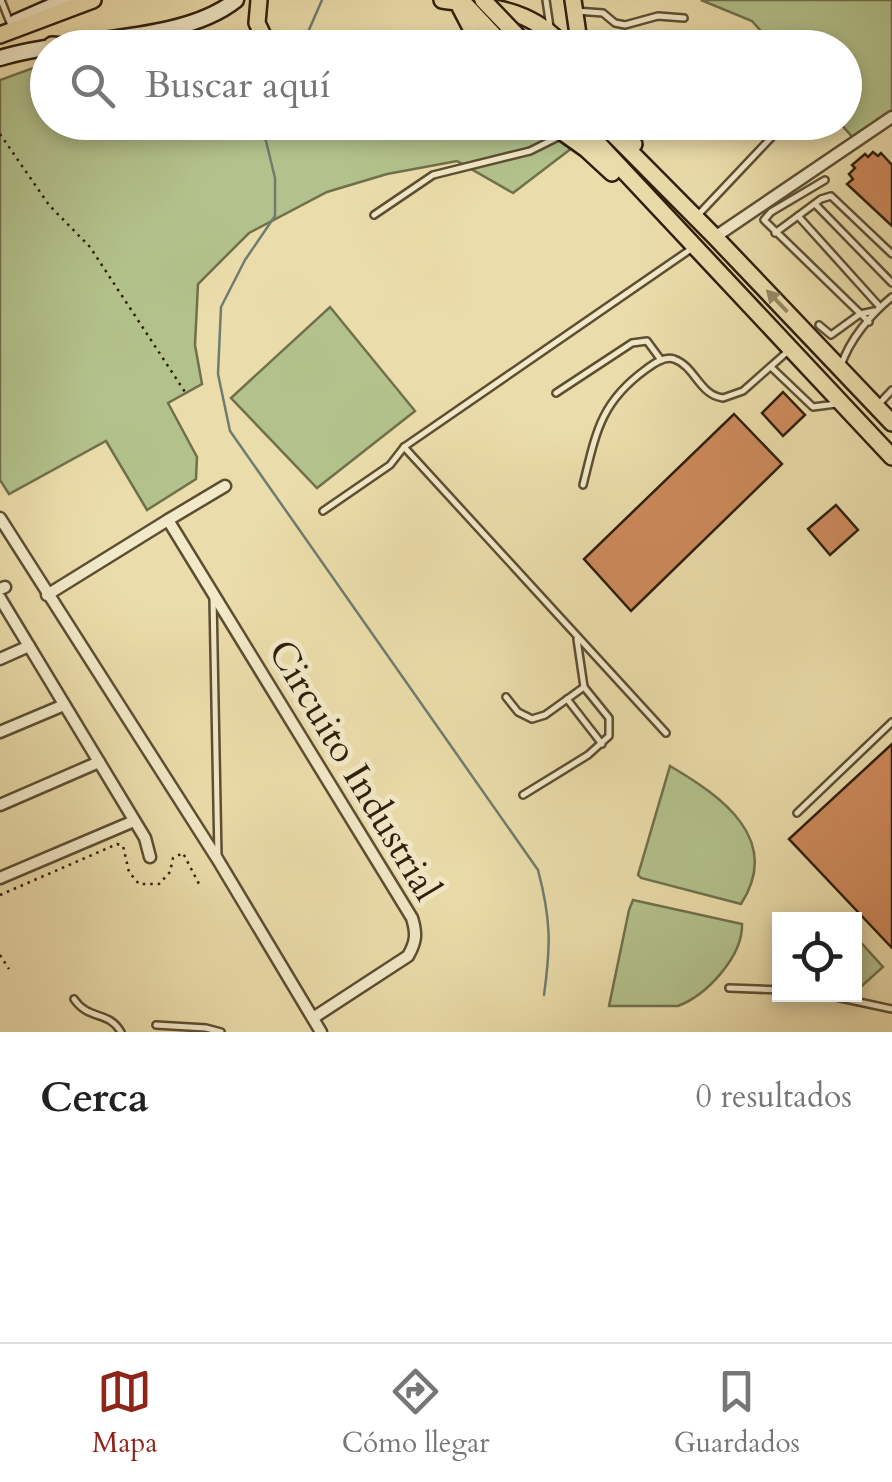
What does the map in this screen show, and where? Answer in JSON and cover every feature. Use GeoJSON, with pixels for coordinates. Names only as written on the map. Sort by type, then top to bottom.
{"type":"FeatureCollection","features":[{"type":"Feature","properties":{"kind":"main road"},"geometry":{"type":"LineString","coordinates":[[6,30],[67,6],[94,0]]}},
{"type":"Feature","properties":{"kind":"main road"},"geometry":{"type":"LineString","coordinates":[[161,30],[214,16],[236,0]]}},
{"type":"Feature","properties":{"kind":"main road"},"geometry":{"type":"LineString","coordinates":[[260,0],[257,23],[261,30]]}},
{"type":"Feature","properties":{"kind":"main road"},"geometry":{"type":"LineString","coordinates":[[442,0],[517,12],[549,30]]}},
{"type":"Feature","properties":{"kind":"main road"},"geometry":{"type":"LineString","coordinates":[[458,0],[469,30]]}},
{"type":"Feature","properties":{"kind":"main road"},"geometry":{"type":"LineString","coordinates":[[458,0],[488,30]]}},
{"type":"Feature","properties":{"kind":"main road"},"geometry":{"type":"LineString","coordinates":[[483,0],[512,30]]}},
{"type":"Feature","properties":{"kind":"main road"},"geometry":{"type":"LineString","coordinates":[[0,58],[30,50]]}},
{"type":"Feature","properties":{"kind":"main road"},"geometry":{"type":"LineString","coordinates":[[587,140],[668,219],[892,457]]}},
{"type":"Feature","properties":{"kind":"main road"},"geometry":{"type":"LineString","coordinates":[[619,140],[716,236],[892,423]]}},
{"type":"Feature","properties":{"kind":"main road"},"geometry":{"type":"LineString","coordinates":[[631,140],[648,169]]}},
{"type":"Feature","properties":{"kind":"street"},"geometry":{"type":"LineString","coordinates":[[862,137],[892,117]]}},
{"type":"Feature","properties":{"kind":"street"},"geometry":{"type":"LineString","coordinates":[[716,236],[858,140]]}},
{"type":"Feature","properties":{"kind":"street"},"geometry":{"type":"LineString","coordinates":[[47,595],[226,486]]}},
{"type":"Feature","properties":{"kind":"street"},"geometry":{"type":"LineString","coordinates":[[0,518],[218,860],[321,1032]]}},
{"type":"Feature","properties":{"kind":"street","name":"Circuito Industrial"},"geometry":{"type":"LineString","coordinates":[[168,520],[416,931],[408,956],[313,1018]]}},
{"type":"Feature","properties":{"kind":"street"},"geometry":{"type":"LineString","coordinates":[[2,591],[28,646],[134,821],[150,857]]}},
{"type":"Feature","properties":{"kind":"street"},"geometry":{"type":"LineString","coordinates":[[0,658],[28,646]]}},
{"type":"Feature","properties":{"kind":"street"},"geometry":{"type":"LineString","coordinates":[[0,732],[64,705]]}},
{"type":"Feature","properties":{"kind":"street"},"geometry":{"type":"LineString","coordinates":[[0,805],[99,762]]}},
{"type":"Feature","properties":{"kind":"street"},"geometry":{"type":"LineString","coordinates":[[0,878],[134,821]]}},
{"type":"Feature","properties":{"kind":"lane"},"geometry":{"type":"LineString","coordinates":[[1,0],[6,30]]}},
{"type":"Feature","properties":{"kind":"lane"},"geometry":{"type":"LineString","coordinates":[[546,0],[551,30]]}},
{"type":"Feature","properties":{"kind":"lane"},"geometry":{"type":"LineString","coordinates":[[573,6],[604,13],[615,23],[658,16],[684,18]]}},
{"type":"Feature","properties":{"kind":"lane"},"geometry":{"type":"LineString","coordinates":[[374,215],[434,176],[530,151],[550,140]]}},
{"type":"Feature","properties":{"kind":"lane"},"geometry":{"type":"LineString","coordinates":[[696,217],[769,140]]}},
{"type":"Feature","properties":{"kind":"lane"},"geometry":{"type":"LineString","coordinates":[[826,180],[766,216],[766,223],[869,322]]}},
{"type":"Feature","properties":{"kind":"lane"},"geometry":{"type":"LineString","coordinates":[[774,233],[821,199],[834,197],[892,254]]}},
{"type":"Feature","properties":{"kind":"lane"},"geometry":{"type":"LineString","coordinates":[[815,204],[892,283]]}},
{"type":"Feature","properties":{"kind":"lane"},"geometry":{"type":"LineString","coordinates":[[798,216],[877,309]]}},
{"type":"Feature","properties":{"kind":"lane"},"geometry":{"type":"LineString","coordinates":[[323,511],[390,465],[404,447],[693,247]]}},
{"type":"Feature","properties":{"kind":"lane"},"geometry":{"type":"LineString","coordinates":[[841,367],[845,352],[877,309],[892,297]]}},
{"type":"Feature","properties":{"kind":"lane"},"geometry":{"type":"LineString","coordinates":[[818,325],[831,335],[860,314],[877,309]]}},
{"type":"Feature","properties":{"kind":"lane"},"geometry":{"type":"LineString","coordinates":[[556,393],[632,342],[647,341],[662,360]]}},
{"type":"Feature","properties":{"kind":"lane"},"geometry":{"type":"LineString","coordinates":[[583,485],[602,414],[632,380],[662,360],[680,362],[716,398],[743,391],[789,350]]}},
{"type":"Feature","properties":{"kind":"lane"},"geometry":{"type":"LineString","coordinates":[[771,367],[813,407],[840,403]]}},
{"type":"Feature","properties":{"kind":"lane"},"geometry":{"type":"LineString","coordinates":[[876,406],[892,390]]}},
{"type":"Feature","properties":{"kind":"lane"},"geometry":{"type":"LineString","coordinates":[[404,447],[666,733]]}},
{"type":"Feature","properties":{"kind":"lane"},"geometry":{"type":"LineString","coordinates":[[212,592],[218,860]]}},
{"type":"Feature","properties":{"kind":"lane"},"geometry":{"type":"LineString","coordinates":[[523,795],[609,736],[609,718],[584,687],[577,636]]}},
{"type":"Feature","properties":{"kind":"lane"},"geometry":{"type":"LineString","coordinates":[[506,697],[518,712],[532,719],[584,687]]}},
{"type":"Feature","properties":{"kind":"lane"},"geometry":{"type":"LineString","coordinates":[[567,699],[602,744]]}},
{"type":"Feature","properties":{"kind":"lane"},"geometry":{"type":"LineString","coordinates":[[797,813],[892,722]]}},
{"type":"Feature","properties":{"kind":"lane"},"geometry":{"type":"LineString","coordinates":[[728,988],[772,990]]}},
{"type":"Feature","properties":{"kind":"lane"},"geometry":{"type":"LineString","coordinates":[[74,999],[86,1013],[109,1018],[122,1032]]}},
{"type":"Feature","properties":{"kind":"lane"},"geometry":{"type":"LineString","coordinates":[[859,1002],[892,1009]]}},
{"type":"Feature","properties":{"kind":"lane"},"geometry":{"type":"LineString","coordinates":[[156,1026],[221,1032]]}},
{"type":"Feature","properties":{"kind":"path"},"geometry":{"type":"LineString","coordinates":[[0,134],[50,205],[90,248],[185,392]]}},
{"type":"Feature","properties":{"kind":"path"},"geometry":{"type":"LineString","coordinates":[[0,895],[117,844],[123,846],[130,872],[138,884],[159,884],[170,872],[173,858],[183,853],[199,884]]}},
{"type":"Feature","properties":{"kind":"path"},"geometry":{"type":"LineString","coordinates":[[1,958],[9,970]]}},
{"type":"Feature","properties":{"kind":"green space"},"geometry":{"type":"Polygon","coordinates":[[[701,0],[892,0],[892,114],[862,135],[862,30],[760,30],[752,21],[701,0]]]}},
{"type":"Feature","properties":{"kind":"green space"},"geometry":{"type":"Polygon","coordinates":[[[30,69],[30,140],[562,140],[572,148],[513,193],[457,161],[387,174],[327,192],[249,233],[198,284],[195,345],[202,384],[168,403],[197,457],[196,479],[147,510],[106,441],[9,494],[0,480],[0,80],[30,69]]]}},
{"type":"Feature","properties":{"kind":"green space"},"geometry":{"type":"Polygon","coordinates":[[[330,307],[415,411],[317,488],[231,398],[330,307]]]}},
{"type":"Feature","properties":{"kind":"green space"},"geometry":{"type":"Polygon","coordinates":[[[670,766],[726,806],[750,840],[755,859],[752,881],[741,904],[638,875],[670,766]]]}},
{"type":"Feature","properties":{"kind":"green space"},"geometry":{"type":"Polygon","coordinates":[[[633,900],[742,924],[730,961],[711,984],[689,1001],[678,1006],[609,1006],[633,900]]]}},
{"type":"Feature","properties":{"kind":"green space"},"geometry":{"type":"Polygon","coordinates":[[[862,944],[883,967],[862,985],[862,944]]]}},
{"type":"Feature","properties":{"kind":"building"},"geometry":{"type":"Polygon","coordinates":[[[873,152],[878,156],[881,153],[892,165],[892,226],[847,184],[853,179],[849,174],[855,168],[852,165],[873,152]]]}},
{"type":"Feature","properties":{"kind":"building"},"geometry":{"type":"Polygon","coordinates":[[[783,392],[805,415],[783,436],[762,413],[783,392]]]}},
{"type":"Feature","properties":{"kind":"building"},"geometry":{"type":"Polygon","coordinates":[[[734,414],[782,464],[631,611],[584,559],[734,414]]]}},
{"type":"Feature","properties":{"kind":"building"},"geometry":{"type":"Polygon","coordinates":[[[836,505],[858,530],[830,555],[808,529],[836,505]]]}},
{"type":"Feature","properties":{"kind":"building"},"geometry":{"type":"Polygon","coordinates":[[[892,744],[892,948],[862,912],[789,839],[892,744]]]}},
{"type":"Feature","properties":{"kind":"waterway"},"geometry":{"type":"LineString","coordinates":[[309,30],[322,0]]}},
{"type":"Feature","properties":{"kind":"waterway"},"geometry":{"type":"LineString","coordinates":[[266,140],[275,178],[275,216],[245,260],[221,307],[218,374],[230,431],[538,870],[548,932],[544,995]]}}]}
